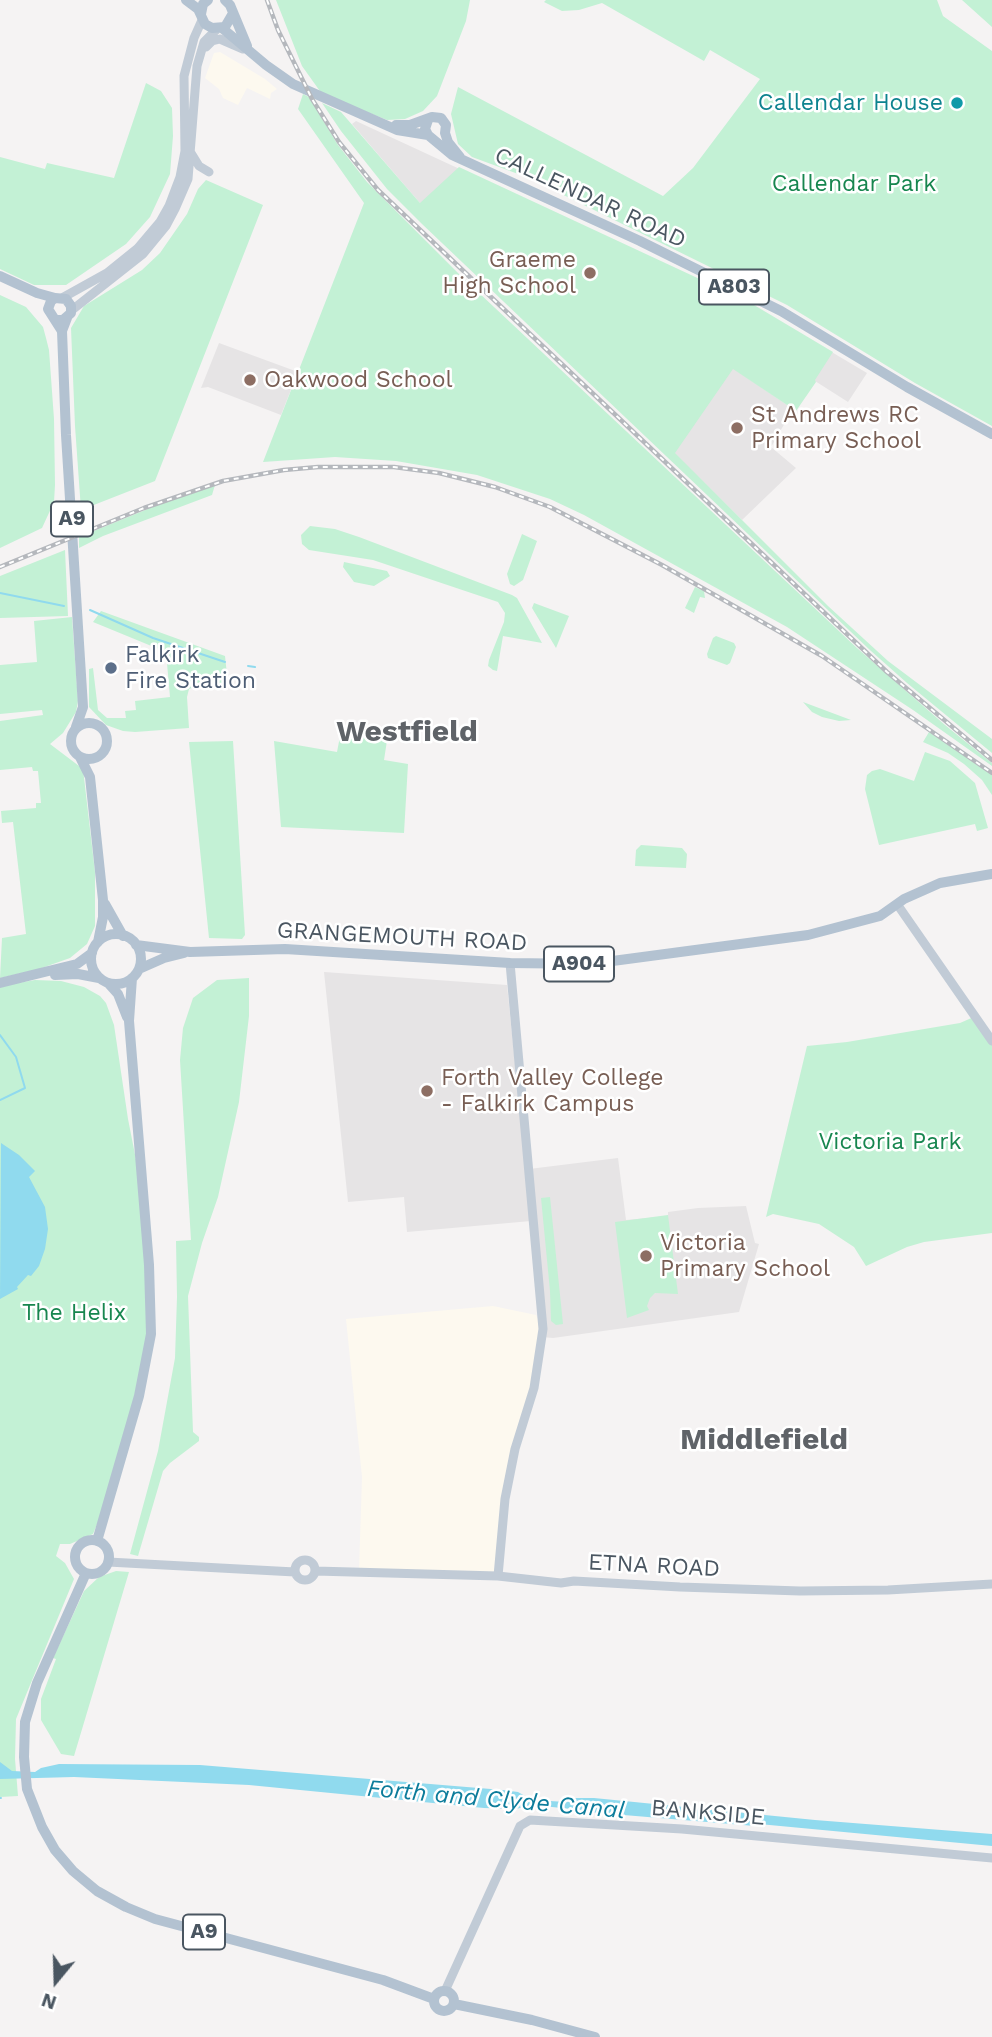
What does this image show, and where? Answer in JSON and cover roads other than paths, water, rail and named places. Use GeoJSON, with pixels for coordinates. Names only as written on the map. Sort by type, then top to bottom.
{"type":"FeatureCollection","features":[{"type":"Feature","properties":{"kind":"main road","name":"A803"},"geometry":{"type":"LineString","coordinates":[[188,0],[206,0]]}},
{"type":"Feature","properties":{"kind":"main road","name":"A803"},"geometry":{"type":"LineString","coordinates":[[188,0],[198,9],[199,25]]}},
{"type":"Feature","properties":{"kind":"main road","name":"A803"},"geometry":{"type":"LineString","coordinates":[[199,25],[206,0]]}},
{"type":"Feature","properties":{"kind":"main road","name":"A803"},"geometry":{"type":"LineString","coordinates":[[199,25],[208,27],[213,37],[229,23],[230,5]]}},
{"type":"Feature","properties":{"kind":"main road","name":"CALLENDAR ROAD"},"geometry":{"type":"LineString","coordinates":[[230,5],[253,54]]}},
{"type":"Feature","properties":{"kind":"main road","name":"CALLENDAR ROAD"},"geometry":{"type":"LineString","coordinates":[[213,37],[253,54],[293,84],[384,124],[409,133],[430,136],[446,151],[465,162],[640,241],[773,306],[907,387],[992,434]]}},
{"type":"Feature","properties":{"kind":"main road"},"geometry":{"type":"LineString","coordinates":[[430,136],[425,129],[428,120],[435,116],[441,118],[446,125],[445,133]]}},
{"type":"Feature","properties":{"kind":"main road","name":"CALLENDAR ROAD"},"geometry":{"type":"LineString","coordinates":[[384,124],[410,125],[428,120]]}},
{"type":"Feature","properties":{"kind":"main road","name":"A803"},"geometry":{"type":"LineString","coordinates":[[430,136],[439,137],[445,133]]}},
{"type":"Feature","properties":{"kind":"main road","name":"CALLENDAR ROAD"},"geometry":{"type":"LineString","coordinates":[[445,133],[451,146],[465,162]]}},
{"type":"Feature","properties":{"kind":"main road"},"geometry":{"type":"LineString","coordinates":[[0,275],[37,293],[69,302],[69,314],[59,321],[55,320]]}},
{"type":"Feature","properties":{"kind":"main road"},"geometry":{"type":"LineString","coordinates":[[55,300],[49,314],[62,331]]}},
{"type":"Feature","properties":{"kind":"main road","name":"A9"},"geometry":{"type":"LineString","coordinates":[[69,314],[62,331],[83,707],[76,727]]}},
{"type":"Feature","properties":{"kind":"main road"},"geometry":{"type":"LineString","coordinates":[[83,707],[107,738],[105,749],[90,776]]}},
{"type":"Feature","properties":{"kind":"main road"},"geometry":{"type":"LineString","coordinates":[[0,983],[77,964],[92,953],[98,942],[103,900],[90,776],[71,745],[71,735],[76,727],[85,722],[96,724]]}},
{"type":"Feature","properties":{"kind":"main road"},"geometry":{"type":"LineString","coordinates":[[80,757],[90,759],[100,755]]}},
{"type":"Feature","properties":{"kind":"main road","name":"A904"},"geometry":{"type":"LineString","coordinates":[[897,904],[940,883],[992,874]]}},
{"type":"Feature","properties":{"kind":"main road"},"geometry":{"type":"LineString","coordinates":[[97,1541],[139,1396],[150,1334],[149,1265],[129,1021],[135,974],[141,961],[136,945],[123,936],[103,900]]}},
{"type":"Feature","properties":{"kind":"main road","name":"GRANGEMOUTH ROAD"},"geometry":{"type":"LineString","coordinates":[[136,945],[190,952],[285,949],[510,963],[590,964],[808,935],[880,916],[897,904]]}},
{"type":"Feature","properties":{"kind":"main road"},"geometry":{"type":"LineString","coordinates":[[98,942],[110,935],[123,936]]}},
{"type":"Feature","properties":{"kind":"main road","name":"GRANGEMOUTH ROAD"},"geometry":{"type":"LineString","coordinates":[[135,974],[164,958],[190,952]]}},
{"type":"Feature","properties":{"kind":"main road"},"geometry":{"type":"LineString","coordinates":[[92,953],[92,967],[118,994],[129,1021]]}},
{"type":"Feature","properties":{"kind":"main road"},"geometry":{"type":"LineString","coordinates":[[35,975],[78,974],[117,984],[135,974]]}},
{"type":"Feature","properties":{"kind":"main road"},"geometry":{"type":"LineString","coordinates":[[86,1541],[97,1541],[105,1547],[108,1562],[102,1571],[86,1573],[76,1563],[75,1553],[86,1541]]}},
{"type":"Feature","properties":{"kind":"main road","name":"A9"},"geometry":{"type":"LineString","coordinates":[[86,1573],[37,1683],[26,1722],[24,1757],[27,1789],[42,1827],[55,1850],[73,1871],[97,1891],[155,1919],[383,1980],[434,1999]]}},
{"type":"Feature","properties":{"kind":"main road"},"geometry":{"type":"LineString","coordinates":[[444,1991],[451,1994],[454,2004],[449,2010],[443,2011],[437,2008],[434,1999],[438,1993],[444,1991]]}},
{"type":"Feature","properties":{"kind":"main road"},"geometry":{"type":"LineString","coordinates":[[454,2004],[532,2020],[594,2037]]}},
{"type":"Feature","properties":{"kind":"street"},"geometry":{"type":"LineString","coordinates":[[55,300],[98,279],[138,248],[160,222],[169,206],[183,164],[184,76],[199,25]]}},
{"type":"Feature","properties":{"kind":"street"},"geometry":{"type":"LineString","coordinates":[[69,314],[137,260],[155,241],[176,209],[188,179],[197,66],[213,37]]}},
{"type":"Feature","properties":{"kind":"street"},"geometry":{"type":"LineString","coordinates":[[188,179],[198,173],[209,172],[199,166],[191,153]]}},
{"type":"Feature","properties":{"kind":"street"},"geometry":{"type":"LineString","coordinates":[[897,904],[992,1041]]}},
{"type":"Feature","properties":{"kind":"street"},"geometry":{"type":"LineString","coordinates":[[494,962],[502,968],[513,991]]}},
{"type":"Feature","properties":{"kind":"street"},"geometry":{"type":"LineString","coordinates":[[498,1576],[505,1499],[515,1449],[534,1388],[542,1329],[510,963]]}},
{"type":"Feature","properties":{"kind":"street"},"geometry":{"type":"LineString","coordinates":[[304,1559],[311,1562],[315,1571],[305,1580],[299,1578],[295,1572],[296,1565],[304,1559]]}},
{"type":"Feature","properties":{"kind":"street"},"geometry":{"type":"LineString","coordinates":[[108,1562],[295,1572]]}},
{"type":"Feature","properties":{"kind":"street","name":"ETNA ROAD"},"geometry":{"type":"LineString","coordinates":[[315,1571],[498,1576],[561,1583],[574,1581],[800,1591],[888,1590],[992,1584]]}},
{"type":"Feature","properties":{"kind":"street","name":"BANKSIDE"},"geometry":{"type":"LineString","coordinates":[[444,1991],[520,1826],[530,1820],[682,1829],[992,1858]]}},
{"type":"Feature","properties":{"kind":"water"},"geometry":{"type":"Polygon","coordinates":[[[1,1143],[19,1155],[35,1171],[29,1177],[45,1207],[48,1229],[39,1266],[18,1289],[0,1299],[1,1143]]]}},
{"type":"Feature","properties":{"kind":"water","name":"Forth and Clyde Canal"},"geometry":{"type":"Polygon","coordinates":[[[0,1762],[12,1771],[35,1772],[59,1764],[200,1765],[503,1790],[518,1792],[532,1800],[567,1802],[569,1798],[594,1798],[992,1834],[992,1846],[532,1805],[516,1809],[484,1808],[249,1785],[74,1777],[0,1779],[0,1762]]]}},
{"type":"Feature","properties":{"kind":"waterway"},"geometry":{"type":"LineString","coordinates":[[0,593],[64,606]]}},
{"type":"Feature","properties":{"kind":"waterway"},"geometry":{"type":"LineString","coordinates":[[90,610],[153,638],[225,662]]}},
{"type":"Feature","properties":{"kind":"waterway"},"geometry":{"type":"LineString","coordinates":[[248,666],[255,667]]}},
{"type":"Feature","properties":{"kind":"waterway"},"geometry":{"type":"LineString","coordinates":[[0,1035],[16,1057],[25,1088],[0,1100]]}},
{"type":"Feature","properties":{"kind":"railway"},"geometry":{"type":"LineString","coordinates":[[267,0],[278,30],[312,99],[339,142],[378,190],[887,672],[992,760]]}},
{"type":"Feature","properties":{"kind":"railway"},"geometry":{"type":"LineString","coordinates":[[0,567],[144,508],[223,481],[318,467],[394,467],[439,473],[495,487],[550,507],[662,565],[822,656],[992,773]]}},
{"type":"Feature","properties":{"kind":"place","name":"Callendar House"},"geometry":{"type":"Point","coordinates":[957,103]}},
{"type":"Feature","properties":{"kind":"place","name":"Graeme High School"},"geometry":{"type":"Point","coordinates":[590,273]}},
{"type":"Feature","properties":{"kind":"place","name":"Oakwood School"},"geometry":{"type":"Point","coordinates":[250,380]}},
{"type":"Feature","properties":{"kind":"place","name":"St Andrews RC Primary School"},"geometry":{"type":"Point","coordinates":[737,428]}},
{"type":"Feature","properties":{"kind":"place","name":"Falkirk Fire Station"},"geometry":{"type":"Point","coordinates":[111,668]}},
{"type":"Feature","properties":{"kind":"place","name":"Forth Valley College - Falkirk Campus"},"geometry":{"type":"Point","coordinates":[427,1091]}},
{"type":"Feature","properties":{"kind":"place","name":"Victoria Primary School"},"geometry":{"type":"Point","coordinates":[646,1256]}},
{"type":"Feature","properties":{"kind":"district","name":"Westfield"},"geometry":{"type":"Point","coordinates":[407,732]}},
{"type":"Feature","properties":{"kind":"district","name":"Middlefield"},"geometry":{"type":"Point","coordinates":[764,1440]}},
{"type":"Feature","properties":{"kind":"park label","name":"Callendar Park"},"geometry":{"type":"Point","coordinates":[854,184]}},
{"type":"Feature","properties":{"kind":"park label","name":"Victoria Park"},"geometry":{"type":"Point","coordinates":[890,1142]}},
{"type":"Feature","properties":{"kind":"park label","name":"The Helix"},"geometry":{"type":"Point","coordinates":[74,1313]}}]}
